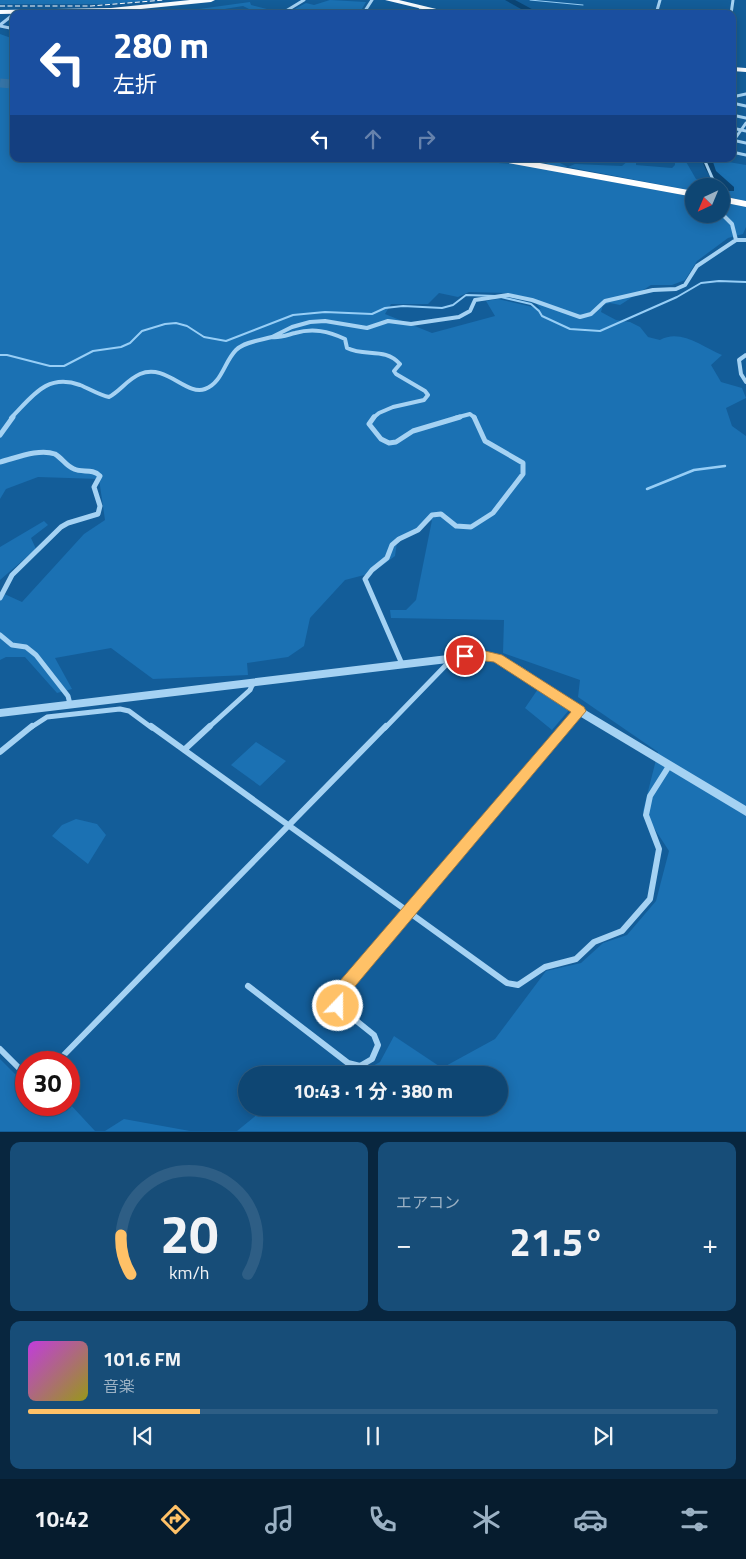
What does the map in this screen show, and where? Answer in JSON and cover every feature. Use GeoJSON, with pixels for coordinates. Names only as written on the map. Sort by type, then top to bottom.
{"type":"FeatureCollection","features":[{"type":"Feature","properties":{"kind":"highway"},"geometry":{"type":"LineString","coordinates":[[38,10],[114,8],[193,0]]}},
{"type":"Feature","properties":{"kind":"highway"},"geometry":{"type":"LineString","coordinates":[[111,10],[211,0]]}},
{"type":"Feature","properties":{"kind":"highway"},"geometry":{"type":"LineString","coordinates":[[389,0],[437,10]]}},
{"type":"Feature","properties":{"kind":"highway"},"geometry":{"type":"LineString","coordinates":[[518,162],[685,192]]}},
{"type":"Feature","properties":{"kind":"highway"},"geometry":{"type":"LineString","coordinates":[[730,201],[746,204]]}},
{"type":"Feature","properties":{"kind":"street"},"geometry":{"type":"LineString","coordinates":[[288,10],[304,0]]}},
{"type":"Feature","properties":{"kind":"street"},"geometry":{"type":"LineString","coordinates":[[420,10],[421,8],[428,8]]}},
{"type":"Feature","properties":{"kind":"street"},"geometry":{"type":"LineString","coordinates":[[0,25],[10,17]]}},
{"type":"Feature","properties":{"kind":"street"},"geometry":{"type":"LineString","coordinates":[[0,25],[10,28]]}},
{"type":"Feature","properties":{"kind":"street"},"geometry":{"type":"LineString","coordinates":[[736,136],[746,123]]}},
{"type":"Feature","properties":{"kind":"street"},"geometry":{"type":"LineString","coordinates":[[736,129],[746,131]]}},
{"type":"Feature","properties":{"kind":"street"},"geometry":{"type":"LineString","coordinates":[[705,162],[712,178]]}},
{"type":"Feature","properties":{"kind":"street"},"geometry":{"type":"LineString","coordinates":[[730,222],[735,232],[736,240]]}},
{"type":"Feature","properties":{"kind":"street"},"geometry":{"type":"LineString","coordinates":[[0,435],[7,424],[40,388],[47,384],[71,382],[103,396],[109,396],[140,372],[149,370],[159,372],[196,390],[202,391],[212,386],[218,380],[236,349],[292,327],[310,322],[325,322],[367,328],[388,321],[411,324],[459,317],[470,311],[475,300],[502,295],[532,300],[556,310],[580,317],[587,317],[605,301],[654,290],[676,289],[685,285],[697,266],[736,240],[746,240]]}},
{"type":"Feature","properties":{"kind":"street"},"geometry":{"type":"LineString","coordinates":[[272,336],[282,337],[302,331],[322,329],[345,339],[347,348],[353,352],[361,354],[378,351],[397,359],[400,364],[394,371],[396,374],[425,391],[428,396],[424,400],[386,409],[371,420],[369,424],[381,439],[389,443],[396,442],[413,431],[470,414],[476,418],[483,439],[495,448],[508,453],[523,463],[523,474],[493,513],[471,527],[456,526],[441,514],[432,515],[418,530],[399,539],[392,545],[390,556],[386,561],[368,573],[365,579],[402,664]]}},
{"type":"Feature","properties":{"kind":"street"},"geometry":{"type":"LineString","coordinates":[[746,356],[740,360],[742,374],[746,382]]}},
{"type":"Feature","properties":{"kind":"street"},"geometry":{"type":"LineString","coordinates":[[0,462],[43,452],[53,453],[61,458],[66,465],[77,470],[96,472],[100,476],[94,487],[100,506],[98,514],[89,519],[69,522],[61,527],[46,544],[13,574],[3,587],[0,598]]}},
{"type":"Feature","properties":{"kind":"street"},"geometry":{"type":"LineString","coordinates":[[0,635],[12,645],[26,647],[36,654],[68,696],[70,704]]}},
{"type":"Feature","properties":{"kind":"street"},"geometry":{"type":"LineString","coordinates":[[0,713],[449,657],[481,655],[498,658],[579,711],[746,811]]}},
{"type":"Feature","properties":{"kind":"street"},"geometry":{"type":"LineString","coordinates":[[68,1051],[447,664],[449,657]]}},
{"type":"Feature","properties":{"kind":"street"},"geometry":{"type":"LineString","coordinates":[[184,750],[250,690],[254,682]]}},
{"type":"Feature","properties":{"kind":"street"},"geometry":{"type":"LineString","coordinates":[[0,752],[34,724],[47,718],[120,709],[129,711],[507,983],[518,985],[545,966],[576,959],[594,942],[622,930],[650,899],[660,849],[646,815],[650,796],[669,766]]}},
{"type":"Feature","properties":{"kind":"street"},"geometry":{"type":"LineString","coordinates":[[248,986],[348,1063],[360,1066],[372,1059],[378,1045],[374,1034],[338,1006],[339,994],[579,711]]}},
{"type":"Feature","properties":{"kind":"street"},"geometry":{"type":"LineString","coordinates":[[0,1049],[15,1064]]}},
{"type":"Feature","properties":{"kind":"shaded area"},"geometry":{"type":"Polygon","coordinates":[[[0,0],[157,0],[113,4],[0,4],[0,0]]]}},
{"type":"Feature","properties":{"kind":"shaded area"},"geometry":{"type":"Polygon","coordinates":[[[330,0],[366,2],[361,10],[293,10],[306,3],[314,5],[330,0]]]}},
{"type":"Feature","properties":{"kind":"shaded area"},"geometry":{"type":"Polygon","coordinates":[[[250,2],[251,5],[268,10],[249,9],[243,6],[218,10],[192,10],[250,2]]]}},
{"type":"Feature","properties":{"kind":"shaded area"},"geometry":{"type":"Polygon","coordinates":[[[0,34],[10,38],[10,162],[494,162],[552,166],[544,162],[558,162],[568,167],[561,167],[559,172],[685,195],[685,223],[730,223],[730,204],[746,207],[746,227],[743,234],[728,238],[697,261],[685,280],[672,285],[651,285],[620,305],[610,303],[603,305],[601,312],[616,320],[630,322],[640,327],[648,337],[660,340],[675,336],[683,337],[722,355],[711,365],[721,382],[742,388],[746,398],[726,408],[732,426],[746,436],[746,1131],[237,1131],[255,1116],[508,1116],[508,1066],[446,1066],[495,1039],[546,971],[581,963],[603,943],[627,935],[656,901],[669,851],[643,811],[658,752],[578,697],[580,680],[503,653],[504,620],[391,618],[390,610],[406,610],[416,600],[432,520],[397,542],[395,556],[372,573],[345,580],[310,618],[304,646],[288,657],[247,663],[248,675],[153,679],[111,648],[55,658],[72,689],[57,693],[25,657],[6,657],[0,660],[0,592],[22,602],[84,534],[105,520],[99,479],[38,477],[6,489],[0,499],[0,34]],[[469,292],[458,297],[439,293],[428,304],[391,304],[385,314],[432,333],[495,316],[486,301],[498,299],[541,309],[531,298],[506,293],[469,292]]]}},
{"type":"Feature","properties":{"kind":"shaded area"},"geometry":{"type":"Polygon","coordinates":[[[627,162],[636,162],[636,165],[672,168],[675,162],[686,162],[695,178],[685,178],[685,189],[568,167],[575,164],[622,166],[627,162]]]}},
{"type":"Feature","properties":{"kind":"shaded area"},"geometry":{"type":"Polygon","coordinates":[[[710,162],[728,162],[746,165],[746,201],[730,198],[730,178],[719,178],[710,162]]]}},
{"type":"Feature","properties":{"kind":"shaded area"},"geometry":{"type":"Polygon","coordinates":[[[44,521],[48,525],[31,538],[36,549],[0,580],[0,547],[44,521]]]}},
{"type":"Feature","properties":{"kind":"shaded area"},"geometry":{"type":"Polygon","coordinates":[[[538,689],[569,710],[552,730],[525,708],[538,689]]]}},
{"type":"Feature","properties":{"kind":"shaded area"},"geometry":{"type":"Polygon","coordinates":[[[256,742],[286,761],[260,786],[231,765],[256,742]]]}},
{"type":"Feature","properties":{"kind":"shaded area"},"geometry":{"type":"Polygon","coordinates":[[[76,819],[97,824],[106,835],[88,864],[52,836],[62,825],[76,819]]]}},
{"type":"Feature","properties":{"kind":"shaded area"},"geometry":{"type":"Polygon","coordinates":[[[394,1036],[439,1066],[373,1066],[380,1062],[394,1036]]]}},
{"type":"Feature","properties":{"kind":"shaded area"},"geometry":{"type":"Polygon","coordinates":[[[0,1059],[15,1074],[15,1116],[80,1115],[95,1131],[0,1131],[0,1059]]]}},
{"type":"Feature","properties":{"kind":"shaded area"},"geometry":{"type":"Polygon","coordinates":[[[124,1119],[190,1131],[105,1131],[124,1119]]]}},
{"type":"Feature","properties":{"kind":"waterway"},"geometry":{"type":"LineString","coordinates":[[509,0],[529,10]]}},
{"type":"Feature","properties":{"kind":"waterway"},"geometry":{"type":"LineString","coordinates":[[530,0],[583,5]]}},
{"type":"Feature","properties":{"kind":"waterway"},"geometry":{"type":"LineString","coordinates":[[708,162],[712,172],[718,178]]}},
{"type":"Feature","properties":{"kind":"waterway"},"geometry":{"type":"LineString","coordinates":[[501,297],[531,304],[542,316],[570,329],[600,331],[677,297],[701,283],[719,281],[746,282]]}},
{"type":"Feature","properties":{"kind":"waterway"},"geometry":{"type":"LineString","coordinates":[[0,355],[7,355],[50,366],[64,366],[93,351],[121,347],[130,343],[142,331],[165,324],[176,323],[187,326],[204,337],[226,341],[293,315],[325,312],[372,314],[385,308],[403,306],[442,308],[453,305],[466,295],[496,296]]}},
{"type":"Feature","properties":{"kind":"waterway"},"geometry":{"type":"LineString","coordinates":[[647,489],[694,470],[725,466]]}},
{"type":"Feature","properties":{"kind":"tunnel"},"geometry":{"type":"LineString","coordinates":[[0,83],[10,84]]}},
{"type":"Feature","properties":{"kind":"railway"},"geometry":{"type":"LineString","coordinates":[[0,6],[91,6],[164,0]]}},
{"type":"Feature","properties":{"kind":"route"},"geometry":{"type":"LineString","coordinates":[[338,1006],[339,994],[579,711],[498,658],[481,655],[465,656]]}}]}
